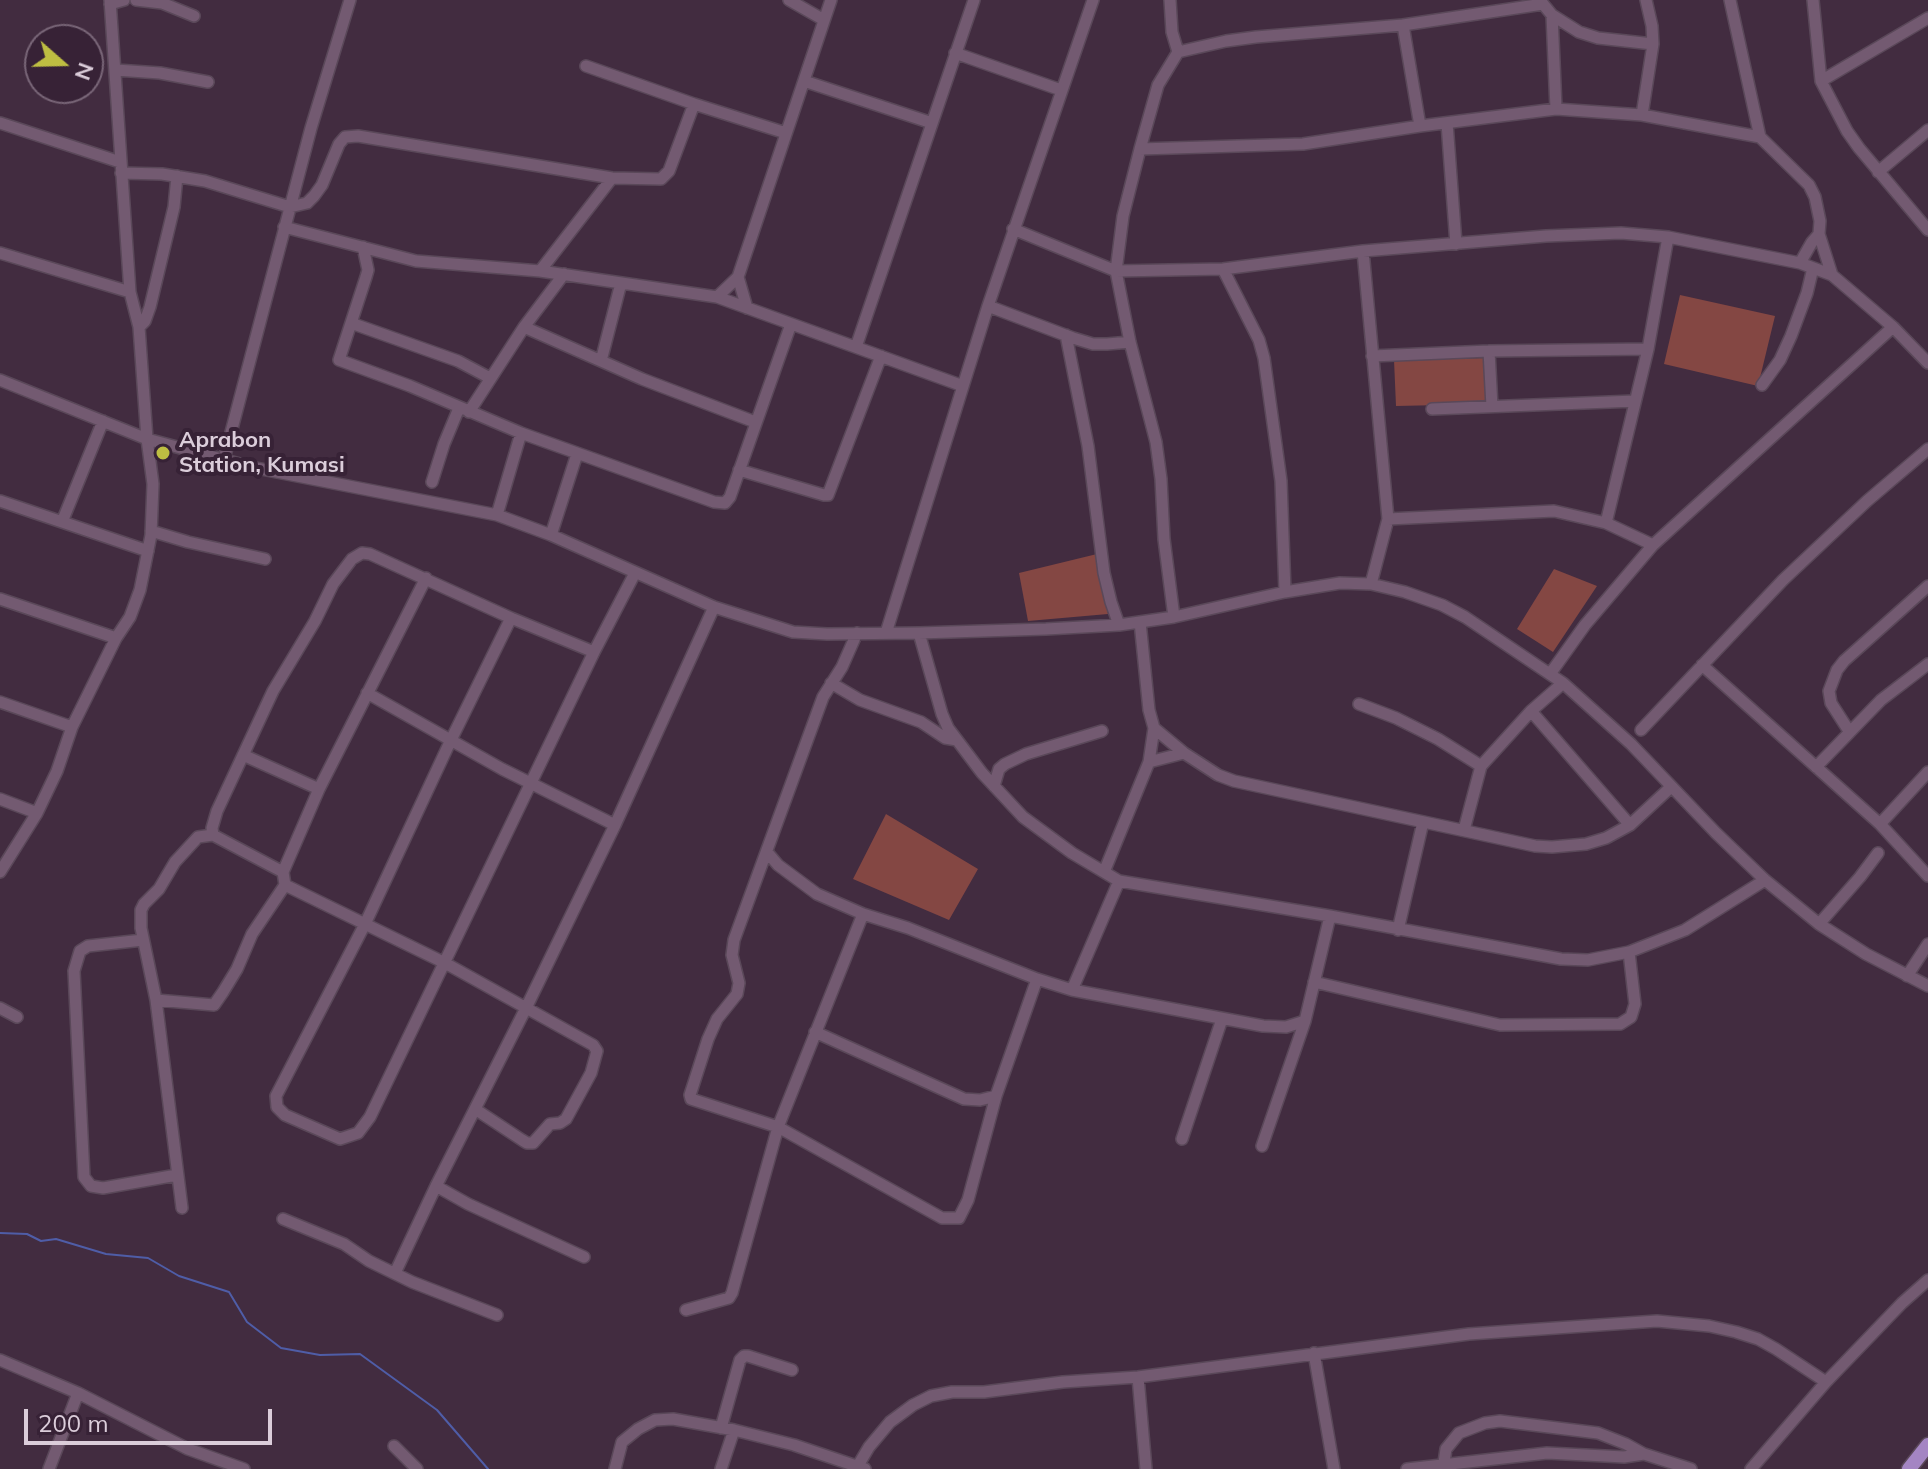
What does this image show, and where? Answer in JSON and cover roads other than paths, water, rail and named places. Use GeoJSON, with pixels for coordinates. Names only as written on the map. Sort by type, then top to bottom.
{"type":"FeatureCollection","features":[{"type":"Feature","properties":{"kind":"main road"},"geometry":{"type":"LineString","coordinates":[[1909,1469],[1928,1445]]}},
{"type":"Feature","properties":{"kind":"street"},"geometry":{"type":"LineString","coordinates":[[0,872],[37,813],[57,771],[72,727],[116,638],[130,617],[140,590],[151,531],[153,484],[139,327],[130,292],[110,2],[124,0]]}},
{"type":"Feature","properties":{"kind":"street"},"geometry":{"type":"LineString","coordinates":[[136,0],[162,3],[194,16]]}},
{"type":"Feature","properties":{"kind":"street"},"geometry":{"type":"LineString","coordinates":[[224,459],[311,128],[350,0]]}},
{"type":"Feature","properties":{"kind":"street"},"geometry":{"type":"LineString","coordinates":[[789,0],[824,20]]}},
{"type":"Feature","properties":{"kind":"street"},"geometry":{"type":"LineString","coordinates":[[717,297],[738,277],[831,0]]}},
{"type":"Feature","properties":{"kind":"street"},"geometry":{"type":"LineString","coordinates":[[856,347],[974,0]]}},
{"type":"Feature","properties":{"kind":"street"},"geometry":{"type":"LineString","coordinates":[[886,633],[1013,229],[1093,0]]}},
{"type":"Feature","properties":{"kind":"street"},"geometry":{"type":"LineString","coordinates":[[1170,0],[1172,32],[1178,52]]}},
{"type":"Feature","properties":{"kind":"street"},"geometry":{"type":"LineString","coordinates":[[1642,115],[1653,44],[1646,0]]}},
{"type":"Feature","properties":{"kind":"street"},"geometry":{"type":"LineString","coordinates":[[1730,0],[1760,137],[1809,185],[1815,197],[1819,234],[1832,275]]}},
{"type":"Feature","properties":{"kind":"street"},"geometry":{"type":"LineString","coordinates":[[1813,0],[1821,81],[1847,131],[1928,230]]}},
{"type":"Feature","properties":{"kind":"street"},"geometry":{"type":"LineString","coordinates":[[1174,617],[1156,442],[1130,342],[1116,271],[1123,216],[1158,85],[1178,52],[1226,41],[1403,25],[1541,2],[1552,15],[1579,32],[1598,38],[1653,44]]}},
{"type":"Feature","properties":{"kind":"street"},"geometry":{"type":"LineString","coordinates":[[1552,15],[1556,109]]}},
{"type":"Feature","properties":{"kind":"street"},"geometry":{"type":"LineString","coordinates":[[1821,81],[1928,18]]}},
{"type":"Feature","properties":{"kind":"street"},"geometry":{"type":"LineString","coordinates":[[1403,25],[1420,126]]}},
{"type":"Feature","properties":{"kind":"street"},"geometry":{"type":"LineString","coordinates":[[955,53],[1061,90]]}},
{"type":"Feature","properties":{"kind":"street"},"geometry":{"type":"LineString","coordinates":[[586,66],[786,133]]}},
{"type":"Feature","properties":{"kind":"street"},"geometry":{"type":"LineString","coordinates":[[116,70],[160,73],[208,82]]}},
{"type":"Feature","properties":{"kind":"street"},"geometry":{"type":"LineString","coordinates":[[804,81],[932,123]]}},
{"type":"Feature","properties":{"kind":"street"},"geometry":{"type":"LineString","coordinates":[[0,123],[121,168],[205,181],[290,207],[307,203],[314,196],[322,185],[339,144],[345,137],[358,136],[612,178],[661,179],[669,171],[694,104]]}},
{"type":"Feature","properties":{"kind":"street"},"geometry":{"type":"LineString","coordinates":[[1140,149],[1303,144],[1556,109],[1642,115],[1760,137]]}},
{"type":"Feature","properties":{"kind":"street"},"geometry":{"type":"LineString","coordinates":[[1447,123],[1456,244]]}},
{"type":"Feature","properties":{"kind":"street"},"geometry":{"type":"LineString","coordinates":[[1878,172],[1928,130]]}},
{"type":"Feature","properties":{"kind":"street"},"geometry":{"type":"LineString","coordinates":[[139,327],[148,316],[174,207],[177,176]]}},
{"type":"Feature","properties":{"kind":"street"},"geometry":{"type":"LineString","coordinates":[[540,271],[612,178]]}},
{"type":"Feature","properties":{"kind":"street"},"geometry":{"type":"LineString","coordinates":[[284,227],[416,261],[540,271],[717,297],[963,386]]}},
{"type":"Feature","properties":{"kind":"street"},"geometry":{"type":"LineString","coordinates":[[1013,229],[1116,271],[1223,269],[1363,251],[1621,233],[1668,237],[1800,263],[1832,275],[1893,327],[1928,363]]}},
{"type":"Feature","properties":{"kind":"street"},"geometry":{"type":"LineString","coordinates":[[1800,263],[1819,234]]}},
{"type":"Feature","properties":{"kind":"street"},"geometry":{"type":"LineString","coordinates":[[1606,523],[1648,349],[1668,237]]}},
{"type":"Feature","properties":{"kind":"street"},"geometry":{"type":"LineString","coordinates":[[363,247],[368,270],[339,360],[521,433],[714,502],[725,503],[730,497],[791,324]]}},
{"type":"Feature","properties":{"kind":"street"},"geometry":{"type":"LineString","coordinates":[[1363,251],[1388,519],[1371,584]]}},
{"type":"Feature","properties":{"kind":"street"},"geometry":{"type":"LineString","coordinates":[[0,253],[130,292]]}},
{"type":"Feature","properties":{"kind":"street"},"geometry":{"type":"LineString","coordinates":[[1762,385],[1780,360],[1791,336],[1813,268]]}},
{"type":"Feature","properties":{"kind":"street"},"geometry":{"type":"LineString","coordinates":[[1223,269],[1259,340],[1264,358],[1281,481],[1285,592]]}},
{"type":"Feature","properties":{"kind":"street"},"geometry":{"type":"LineString","coordinates":[[432,482],[444,444],[464,410],[564,274]]}},
{"type":"Feature","properties":{"kind":"street"},"geometry":{"type":"LineString","coordinates":[[738,277],[747,308]]}},
{"type":"Feature","properties":{"kind":"street"},"geometry":{"type":"LineString","coordinates":[[601,361],[621,283]]}},
{"type":"Feature","properties":{"kind":"street"},"geometry":{"type":"LineString","coordinates":[[988,306],[1093,344],[1130,342]]}},
{"type":"Feature","properties":{"kind":"street"},"geometry":{"type":"LineString","coordinates":[[351,323],[458,361],[490,378]]}},
{"type":"Feature","properties":{"kind":"street"},"geometry":{"type":"LineString","coordinates":[[524,327],[642,379],[755,422]]}},
{"type":"Feature","properties":{"kind":"street"},"geometry":{"type":"LineString","coordinates":[[1550,674],[1585,625],[1653,545],[1893,327]]}},
{"type":"Feature","properties":{"kind":"street"},"geometry":{"type":"LineString","coordinates":[[1066,335],[1088,446],[1104,573],[1119,625]]}},
{"type":"Feature","properties":{"kind":"street"},"geometry":{"type":"LineString","coordinates":[[1372,356],[1648,349]]}},
{"type":"Feature","properties":{"kind":"street"},"geometry":{"type":"LineString","coordinates":[[1489,351],[1492,407]]}},
{"type":"Feature","properties":{"kind":"street"},"geometry":{"type":"LineString","coordinates":[[739,470],[828,495],[881,356]]}},
{"type":"Feature","properties":{"kind":"street"},"geometry":{"type":"LineString","coordinates":[[0,380],[147,439],[251,467],[497,515],[551,535],[714,607],[793,632],[919,633],[1119,625],[1174,617],[1340,583],[1371,584],[1405,592],[1465,617],[1563,683],[1631,744],[1765,880],[1819,924],[1866,954],[1928,986]]}},
{"type":"Feature","properties":{"kind":"street"},"geometry":{"type":"LineString","coordinates":[[1432,409],[1635,401]]}},
{"type":"Feature","properties":{"kind":"street"},"geometry":{"type":"LineString","coordinates":[[62,522],[103,421]]}},
{"type":"Feature","properties":{"kind":"street"},"geometry":{"type":"LineString","coordinates":[[497,515],[521,433]]}},
{"type":"Feature","properties":{"kind":"street"},"geometry":{"type":"LineString","coordinates":[[1641,730],[1783,580],[1928,449]]}},
{"type":"Feature","properties":{"kind":"street"},"geometry":{"type":"LineString","coordinates":[[551,535],[577,454]]}},
{"type":"Feature","properties":{"kind":"street"},"geometry":{"type":"LineString","coordinates":[[0,501],[148,551]]}},
{"type":"Feature","properties":{"kind":"street"},"geometry":{"type":"LineString","coordinates":[[1388,519],[1554,511],[1606,523],[1653,545]]}},
{"type":"Feature","properties":{"kind":"street"},"geometry":{"type":"LineString","coordinates":[[151,531],[265,559]]}},
{"type":"Feature","properties":{"kind":"street"},"geometry":{"type":"LineString","coordinates":[[213,835],[217,811],[273,691],[333,584],[352,559],[362,553],[594,652]]}},
{"type":"Feature","properties":{"kind":"street"},"geometry":{"type":"LineString","coordinates":[[511,618],[365,924],[276,1096],[277,1107],[285,1115],[340,1139],[358,1133],[370,1117],[635,573]]}},
{"type":"Feature","properties":{"kind":"street"},"geometry":{"type":"LineString","coordinates":[[156,1000],[214,1005],[237,969],[252,934],[285,885],[283,872],[319,789],[426,578]]}},
{"type":"Feature","properties":{"kind":"street"},"geometry":{"type":"LineString","coordinates":[[1849,731],[1831,703],[1829,691],[1837,670],[1928,586]]}},
{"type":"Feature","properties":{"kind":"street"},"geometry":{"type":"LineString","coordinates":[[0,599],[116,638]]}},
{"type":"Feature","properties":{"kind":"street"},"geometry":{"type":"LineString","coordinates":[[395,1273],[615,825],[714,607]]}},
{"type":"Feature","properties":{"kind":"street"},"geometry":{"type":"LineString","coordinates":[[1104,872],[1149,762],[1154,728],[1149,710],[1140,622]]}},
{"type":"Feature","properties":{"kind":"street"},"geometry":{"type":"LineString","coordinates":[[857,633],[842,667],[823,697],[734,940],[732,955],[739,983],[737,994],[717,1019],[691,1099],[778,1127],[942,1218],[959,1218],[968,1200],[996,1096],[1037,979]]}},
{"type":"Feature","properties":{"kind":"street"},"geometry":{"type":"LineString","coordinates":[[919,633],[948,728],[994,786],[1041,831],[1119,881],[1561,959],[1588,960],[1629,952],[1685,930],[1765,880]]}},
{"type":"Feature","properties":{"kind":"street"},"geometry":{"type":"LineString","coordinates":[[1816,767],[1881,700],[1928,664]]}},
{"type":"Feature","properties":{"kind":"street"},"geometry":{"type":"LineString","coordinates":[[1702,665],[1880,824],[1928,876]]}},
{"type":"Feature","properties":{"kind":"street"},"geometry":{"type":"LineString","coordinates":[[831,683],[860,700],[921,722],[945,738],[957,740]]}},
{"type":"Feature","properties":{"kind":"street"},"geometry":{"type":"LineString","coordinates":[[1464,830],[1481,766],[1531,711],[1563,683]]}},
{"type":"Feature","properties":{"kind":"street"},"geometry":{"type":"LineString","coordinates":[[367,693],[450,742],[615,825]]}},
{"type":"Feature","properties":{"kind":"street"},"geometry":{"type":"LineString","coordinates":[[0,702],[72,727]]}},
{"type":"Feature","properties":{"kind":"street"},"geometry":{"type":"LineString","coordinates":[[1359,704],[1438,739],[1481,766]]}},
{"type":"Feature","properties":{"kind":"street"},"geometry":{"type":"LineString","coordinates":[[1531,711],[1630,825]]}},
{"type":"Feature","properties":{"kind":"street"},"geometry":{"type":"LineString","coordinates":[[1154,728],[1184,753],[1218,775],[1234,781],[1535,846],[1586,844],[1606,838],[1630,825],[1671,787]]}},
{"type":"Feature","properties":{"kind":"street"},"geometry":{"type":"LineString","coordinates":[[994,786],[999,769],[1005,764],[1026,754],[1102,731]]}},
{"type":"Feature","properties":{"kind":"street"},"geometry":{"type":"LineString","coordinates":[[1149,762],[1184,753]]}},
{"type":"Feature","properties":{"kind":"street"},"geometry":{"type":"LineString","coordinates":[[243,755],[319,789]]}},
{"type":"Feature","properties":{"kind":"street"},"geometry":{"type":"LineString","coordinates":[[1880,824],[1928,772]]}},
{"type":"Feature","properties":{"kind":"street"},"geometry":{"type":"LineString","coordinates":[[0,799],[37,813]]}},
{"type":"Feature","properties":{"kind":"street"},"geometry":{"type":"LineString","coordinates":[[1398,930],[1423,822]]}},
{"type":"Feature","properties":{"kind":"street"},"geometry":{"type":"LineString","coordinates":[[182,1208],[156,1000],[143,940],[141,910],[159,889],[175,862],[198,837],[213,835],[283,872]]}},
{"type":"Feature","properties":{"kind":"street"},"geometry":{"type":"LineString","coordinates":[[767,852],[778,865],[817,894],[863,914],[1072,990],[1263,1026],[1286,1027],[1305,1021]]}},
{"type":"Feature","properties":{"kind":"street"},"geometry":{"type":"LineString","coordinates":[[1819,924],[1878,853]]}},
{"type":"Feature","properties":{"kind":"street"},"geometry":{"type":"LineString","coordinates":[[760,871],[778,865]]}},
{"type":"Feature","properties":{"kind":"street"},"geometry":{"type":"LineString","coordinates":[[1072,990],[1119,881]]}},
{"type":"Feature","properties":{"kind":"street"},"geometry":{"type":"LineString","coordinates":[[285,885],[445,963],[593,1045],[597,1051],[591,1073],[566,1119],[550,1124],[533,1143],[527,1143],[475,1109]]}},
{"type":"Feature","properties":{"kind":"street"},"geometry":{"type":"LineString","coordinates":[[686,1310],[729,1298],[732,1293],[778,1127],[863,914]]}},
{"type":"Feature","properties":{"kind":"street"},"geometry":{"type":"LineString","coordinates":[[1262,1146],[1305,1021],[1330,916]]}},
{"type":"Feature","properties":{"kind":"street"},"geometry":{"type":"LineString","coordinates":[[143,940],[88,946],[80,951],[74,971],[84,1177],[91,1186],[103,1188],[177,1175]]}},
{"type":"Feature","properties":{"kind":"street"},"geometry":{"type":"LineString","coordinates":[[1907,976],[1928,944]]}},
{"type":"Feature","properties":{"kind":"street"},"geometry":{"type":"LineString","coordinates":[[1314,982],[1500,1025],[1620,1024],[1631,1017],[1635,1004],[1629,952]]}},
{"type":"Feature","properties":{"kind":"street"},"geometry":{"type":"LineString","coordinates":[[0,1008],[17,1017]]}},
{"type":"Feature","properties":{"kind":"street"},"geometry":{"type":"LineString","coordinates":[[1182,1139],[1222,1019]]}},
{"type":"Feature","properties":{"kind":"street"},"geometry":{"type":"LineString","coordinates":[[815,1032],[964,1099],[980,1100],[996,1096]]}},
{"type":"Feature","properties":{"kind":"street"},"geometry":{"type":"LineString","coordinates":[[436,1186],[584,1257]]}},
{"type":"Feature","properties":{"kind":"street"},"geometry":{"type":"LineString","coordinates":[[283,1219],[344,1244],[369,1261],[412,1282],[497,1315]]}},
{"type":"Feature","properties":{"kind":"street"},"geometry":{"type":"LineString","coordinates":[[1751,1469],[1826,1382],[1928,1280]]}},
{"type":"Feature","properties":{"kind":"street"},"geometry":{"type":"LineString","coordinates":[[615,1469],[622,1442],[655,1420],[673,1419],[728,1429],[809,1449],[860,1468],[890,1422],[931,1396],[1138,1377],[1469,1334],[1657,1321],[1709,1326],[1758,1339],[1826,1382]]}},
{"type":"Feature","properties":{"kind":"street"},"geometry":{"type":"LineString","coordinates":[[1314,1353],[1334,1469]]}},
{"type":"Feature","properties":{"kind":"street"},"geometry":{"type":"LineString","coordinates":[[721,1469],[740,1360],[748,1356],[792,1370]]}},
{"type":"Feature","properties":{"kind":"street"},"geometry":{"type":"LineString","coordinates":[[0,1360],[78,1393],[188,1449],[244,1469]]}},
{"type":"Feature","properties":{"kind":"street"},"geometry":{"type":"LineString","coordinates":[[1138,1377],[1146,1469]]}},
{"type":"Feature","properties":{"kind":"street"},"geometry":{"type":"LineString","coordinates":[[49,1469],[78,1393]]}},
{"type":"Feature","properties":{"kind":"street"},"geometry":{"type":"LineString","coordinates":[[1442,1467],[1446,1449],[1459,1433],[1500,1421],[1598,1433],[1644,1454],[1691,1469]]}},
{"type":"Feature","properties":{"kind":"street"},"geometry":{"type":"LineString","coordinates":[[394,1446],[417,1469]]}},
{"type":"Feature","properties":{"kind":"street"},"geometry":{"type":"LineString","coordinates":[[1407,1469],[1547,1453],[1624,1457],[1644,1454]]}},
{"type":"Feature","properties":{"kind":"waterway"},"geometry":{"type":"LineString","coordinates":[[0,1233],[27,1234],[41,1241],[56,1239],[106,1254],[148,1258],[179,1276],[229,1292],[247,1322],[281,1348],[320,1355],[360,1354],[437,1410],[488,1469]]}},
{"type":"Feature","properties":{"kind":"place","name":"Aprabon Station, Kumasi"},"geometry":{"type":"Point","coordinates":[163,453]}}]}
